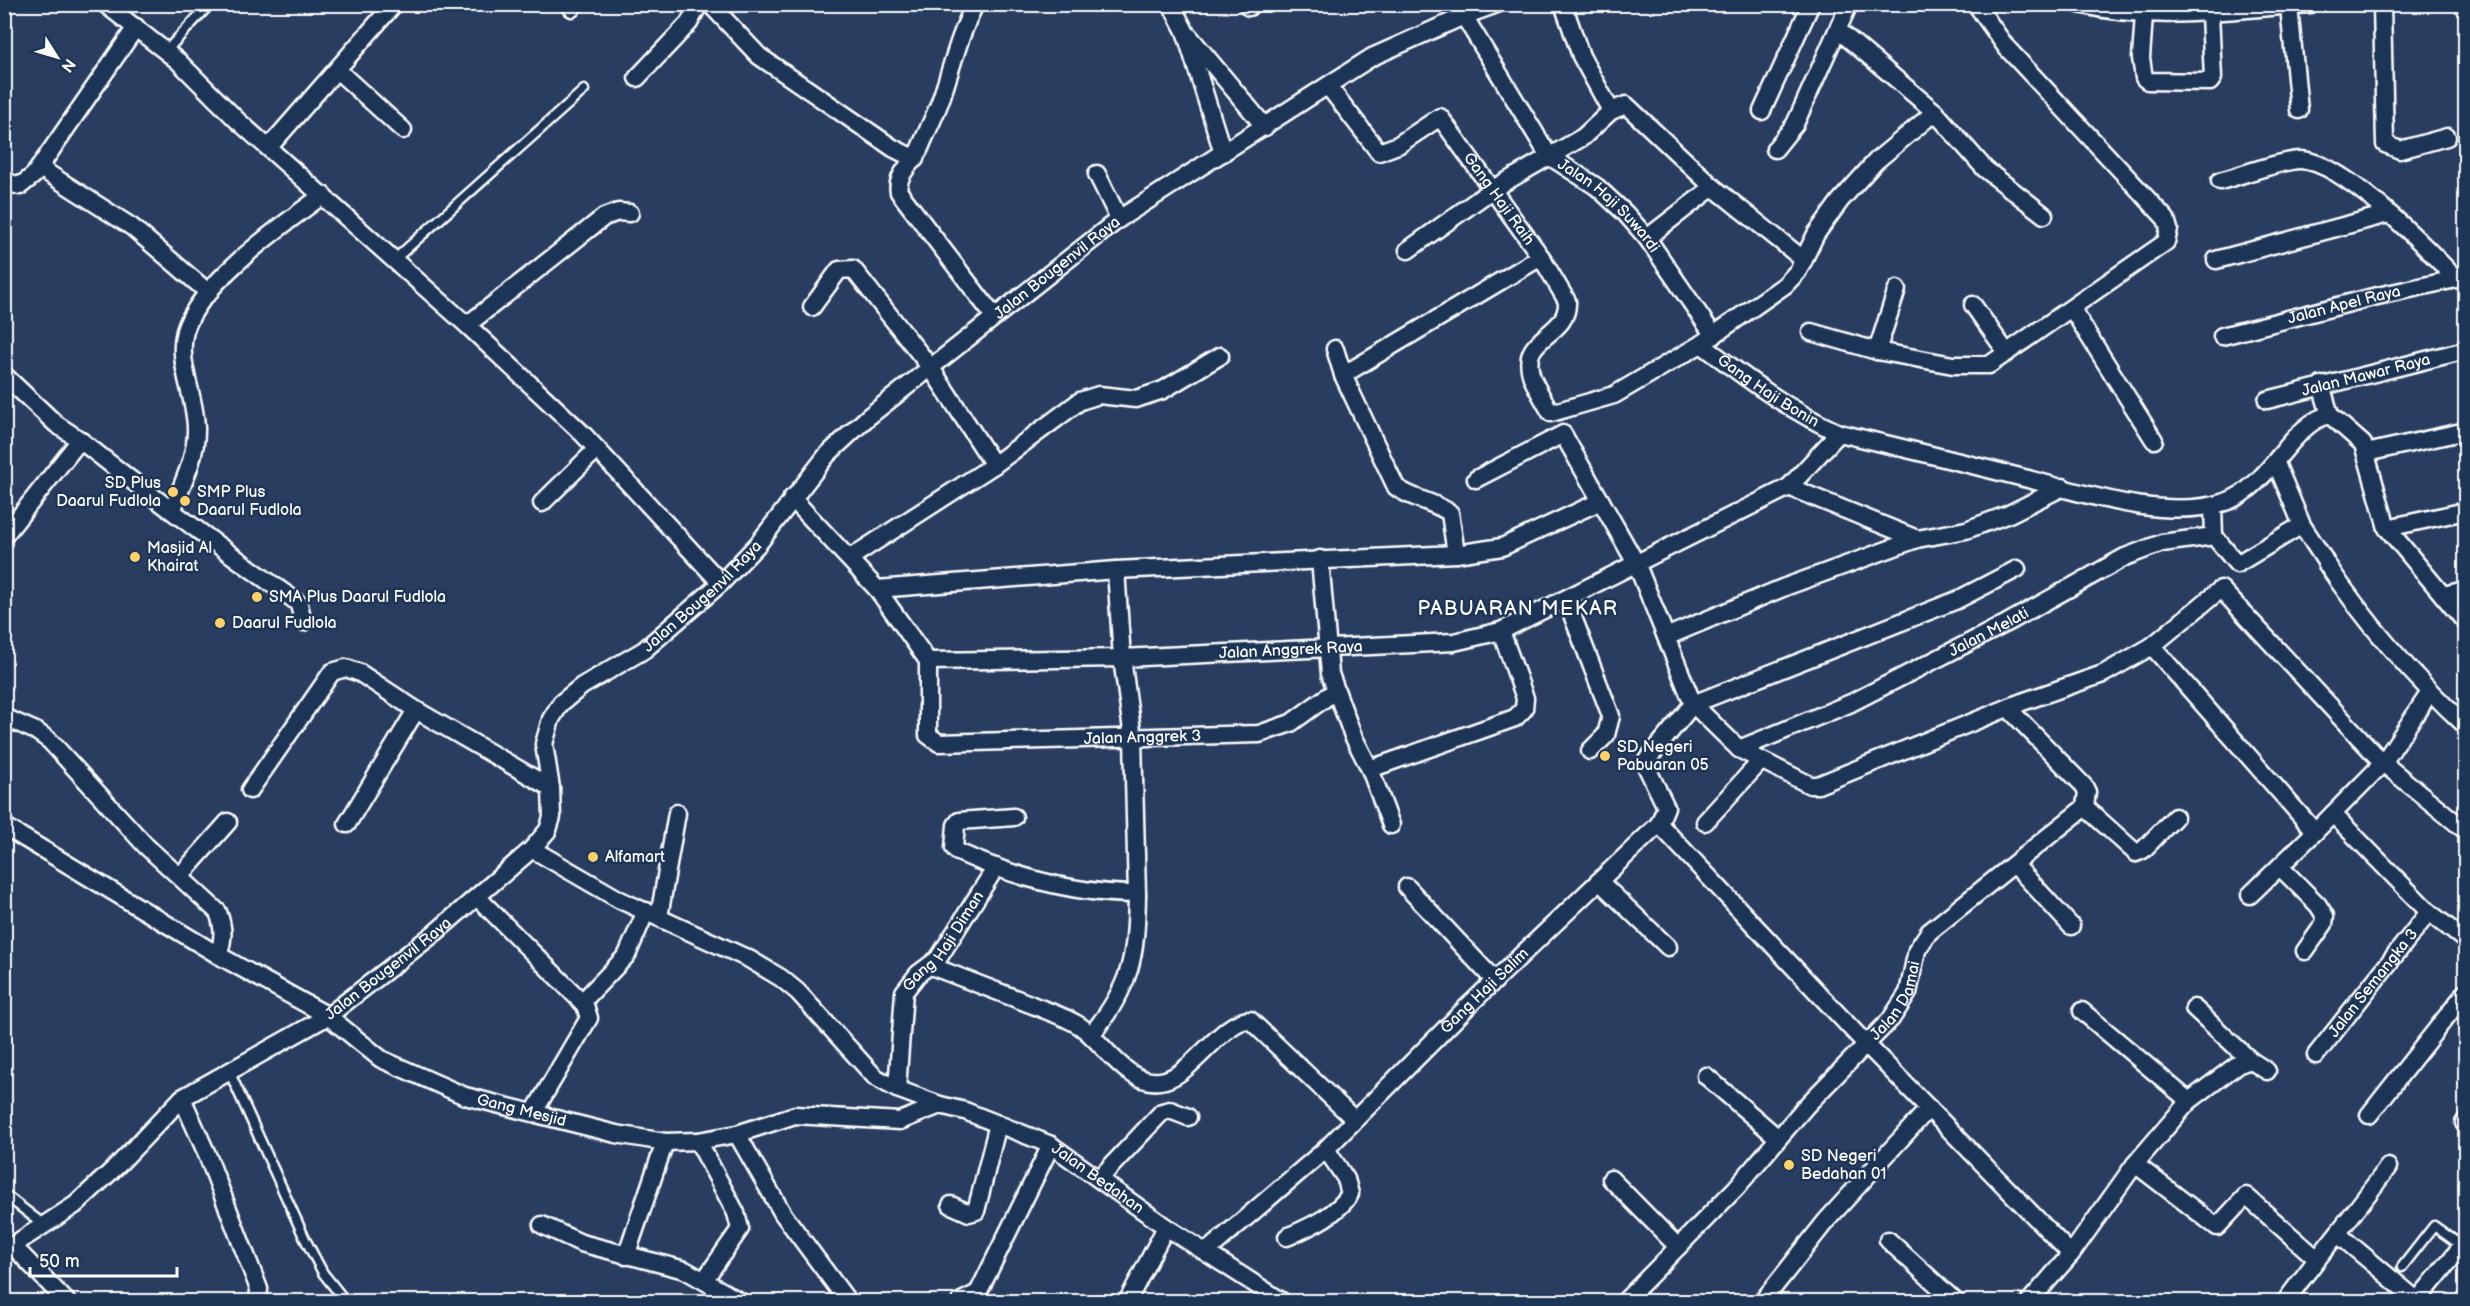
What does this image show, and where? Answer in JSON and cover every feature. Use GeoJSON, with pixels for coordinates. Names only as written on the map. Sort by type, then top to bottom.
{"type":"FeatureCollection","features":[{"type":"Feature","properties":{"kind":"street"},"geometry":{"type":"LineString","coordinates":[[105,4],[166,51],[269,147],[468,325],[597,449],[721,583]]}},
{"type":"Feature","properties":{"kind":"street"},"geometry":{"type":"LineString","coordinates":[[269,147],[394,4]]}},
{"type":"Feature","properties":{"kind":"street"},"geometry":{"type":"LineString","coordinates":[[637,78],[689,23],[699,4]]}},
{"type":"Feature","properties":{"kind":"street"},"geometry":{"type":"LineString","coordinates":[[710,4],[759,56],[893,148],[915,159]]}},
{"type":"Feature","properties":{"kind":"street"},"geometry":{"type":"LineString","coordinates":[[975,4],[958,39],[941,97],[915,159],[900,177],[899,192],[993,315]]}},
{"type":"Feature","properties":{"kind":"street"},"geometry":{"type":"LineString","coordinates":[[1171,4],[1185,31],[1224,153]]}},
{"type":"Feature","properties":{"kind":"street"},"geometry":{"type":"LineString","coordinates":[[1563,4],[1581,56],[1611,111]]}},
{"type":"Feature","properties":{"kind":"street"},"geometry":{"type":"LineString","coordinates":[[1762,111],[1810,4]]}},
{"type":"Feature","properties":{"kind":"street"},"geometry":{"type":"LineString","coordinates":[[1776,149],[1795,124],[1849,4]]}},
{"type":"Feature","properties":{"kind":"street"},"geometry":{"type":"LineString","coordinates":[[1811,332],[1877,351],[1953,365],[1989,365],[2166,242],[2169,223],[2006,47],[1976,4]]}},
{"type":"Feature","properties":{"kind":"street"},"geometry":{"type":"LineString","coordinates":[[2079,4],[2103,10],[2144,15],[2210,14],[2310,4]]}},
{"type":"Feature","properties":{"kind":"street"},"geometry":{"type":"LineString","coordinates":[[2382,4],[2385,144],[2400,150],[2447,137]]}},
{"type":"Feature","properties":{"kind":"street","name":"Jalan Bougenvil Raya"},"geometry":{"type":"LineString","coordinates":[[9,1248],[75,1205],[117,1166],[182,1098],[228,1070],[328,1016],[477,897],[532,849],[550,824],[553,803],[544,744],[551,718],[561,703],[582,686],[644,650],[721,583],[758,544],[827,455],[868,417],[993,315],[1119,219],[1372,57],[1488,6]]}},
{"type":"Feature","properties":{"kind":"street"},"geometry":{"type":"LineString","coordinates":[[2289,6],[2299,110]]}},
{"type":"Feature","properties":{"kind":"street"},"geometry":{"type":"LineString","coordinates":[[2144,15],[2141,58],[2146,80],[2210,82],[2213,78],[2210,14]]}},
{"type":"Feature","properties":{"kind":"street","name":"Jalan Haji Suwardi"},"geometry":{"type":"LineString","coordinates":[[1464,16],[1549,156],[1608,196],[1647,238],[1707,340]]}},
{"type":"Feature","properties":{"kind":"street"},"geometry":{"type":"LineString","coordinates":[[4,181],[20,186],[27,182],[39,168],[136,27]]}},
{"type":"Feature","properties":{"kind":"street"},"geometry":{"type":"LineString","coordinates":[[1838,30],[1935,112],[1985,169],[2044,215]]}},
{"type":"Feature","properties":{"kind":"street"},"geometry":{"type":"LineString","coordinates":[[1185,31],[1265,127]]}},
{"type":"Feature","properties":{"kind":"street"},"geometry":{"type":"LineString","coordinates":[[337,70],[403,130]]}},
{"type":"Feature","properties":{"kind":"street","name":"Gang Haji Raih"},"geometry":{"type":"LineString","coordinates":[[1328,86],[1379,152],[1398,145],[1440,117],[1541,257],[1567,301],[1568,309],[1562,323],[1536,343],[1531,356],[1532,378],[1551,413],[1614,395],[1707,340]]}},
{"type":"Feature","properties":{"kind":"street"},"geometry":{"type":"LineString","coordinates":[[1408,250],[1493,189],[1583,137],[1611,111],[1626,105],[1713,187],[1804,260]]}},
{"type":"Feature","properties":{"kind":"street"},"geometry":{"type":"LineString","coordinates":[[1707,340],[1785,285],[1804,260],[1821,226],[1840,201],[1876,160],[1935,112]]}},
{"type":"Feature","properties":{"kind":"street"},"geometry":{"type":"LineString","coordinates":[[2220,181],[2301,160],[2344,178],[2414,235],[2461,278]]}},
{"type":"Feature","properties":{"kind":"street"},"geometry":{"type":"LineString","coordinates":[[39,168],[132,226],[209,293]]}},
{"type":"Feature","properties":{"kind":"street"},"geometry":{"type":"LineString","coordinates":[[1097,174],[1119,219]]}},
{"type":"Feature","properties":{"kind":"street"},"geometry":{"type":"LineString","coordinates":[[1647,238],[1713,187]]}},
{"type":"Feature","properties":{"kind":"street"},"geometry":{"type":"LineString","coordinates":[[173,509],[193,456],[196,432],[184,352],[185,332],[209,293],[259,242],[323,195]]}},
{"type":"Feature","properties":{"kind":"street"},"geometry":{"type":"LineString","coordinates":[[468,325],[604,217],[618,212],[630,213]]}},
{"type":"Feature","properties":{"kind":"street"},"geometry":{"type":"LineString","coordinates":[[2217,260],[2388,214]]}},
{"type":"Feature","properties":{"kind":"street"},"geometry":{"type":"LineString","coordinates":[[1343,375],[1541,257]]}},
{"type":"Feature","properties":{"kind":"street"},"geometry":{"type":"LineString","coordinates":[[812,307],[839,270],[853,269],[930,368],[994,465]]}},
{"type":"Feature","properties":{"kind":"street","name":"Jalan Apel Raya"},"geometry":{"type":"LineString","coordinates":[[2222,336],[2461,278]]}},
{"type":"Feature","properties":{"kind":"street"},"geometry":{"type":"LineString","coordinates":[[1877,351],[1897,289]]}},
{"type":"Feature","properties":{"kind":"street"},"geometry":{"type":"LineString","coordinates":[[1973,304],[2007,353]]}},
{"type":"Feature","properties":{"kind":"street"},"geometry":{"type":"LineString","coordinates":[[2072,309],[2154,440]]}},
{"type":"Feature","properties":{"kind":"street","name":"Gang Haji Bonin"},"geometry":{"type":"LineString","coordinates":[[1707,340],[1776,400],[1802,416],[1839,433],[2063,487],[2117,503],[2176,507],[2213,506]]}},
{"type":"Feature","properties":{"kind":"street"},"geometry":{"type":"LineString","coordinates":[[1335,350],[1343,375],[1396,487],[1405,495],[1439,505],[1450,513],[1456,554]]}},
{"type":"Feature","properties":{"kind":"street","name":"Jalan Mawar Raya"},"geometry":{"type":"LineString","coordinates":[[2267,400],[2466,350]]}},
{"type":"Feature","properties":{"kind":"street"},"geometry":{"type":"LineString","coordinates":[[850,558],[994,465],[1080,401],[1099,395],[1136,399],[1163,390],[1220,356]]}},
{"type":"Feature","properties":{"kind":"street"},"geometry":{"type":"LineString","coordinates":[[5,376],[56,424],[294,599],[299,604],[303,622]]}},
{"type":"Feature","properties":{"kind":"street"},"geometry":{"type":"LineString","coordinates":[[2321,385],[2331,415],[2363,444],[2387,528],[2466,623]]}},
{"type":"Feature","properties":{"kind":"street"},"geometry":{"type":"LineString","coordinates":[[2302,525],[2237,564],[2214,536],[2213,506],[2234,499],[2276,463],[2312,420],[2331,415]]}},
{"type":"Feature","properties":{"kind":"street"},"geometry":{"type":"LineString","coordinates":[[2366,453],[2466,432]]}},
{"type":"Feature","properties":{"kind":"street"},"geometry":{"type":"LineString","coordinates":[[1839,433],[1789,487],[1917,539]]}},
{"type":"Feature","properties":{"kind":"street"},"geometry":{"type":"LineString","coordinates":[[1476,479],[1563,434],[1637,565],[1693,704],[1738,749],[1803,782],[1818,785],[2008,708],[2103,674],[2152,646],[2221,589],[2383,763],[2466,831]]}},
{"type":"Feature","properties":{"kind":"street"},"geometry":{"type":"LineString","coordinates":[[4,536],[80,440]]}},
{"type":"Feature","properties":{"kind":"street"},"geometry":{"type":"LineString","coordinates":[[542,503],[597,449]]}},
{"type":"Feature","properties":{"kind":"street"},"geometry":{"type":"LineString","coordinates":[[2276,463],[2302,525],[2355,606],[2430,692],[2466,726]]}},
{"type":"Feature","properties":{"kind":"street","name":"Jalan Anggrek Raya"},"geometry":{"type":"LineString","coordinates":[[928,661],[1122,658],[1326,646],[1454,642],[1501,631],[1789,487]]}},
{"type":"Feature","properties":{"kind":"street"},"geometry":{"type":"LineString","coordinates":[[1666,637],[1785,586],[1917,539],[1966,530],[2009,514],[2063,487]]}},
{"type":"Feature","properties":{"kind":"street"},"geometry":{"type":"LineString","coordinates":[[792,498],[877,589],[928,661]]}},
{"type":"Feature","properties":{"kind":"street"},"geometry":{"type":"LineString","coordinates":[[877,589],[1116,570],[1456,554],[1502,547],[1601,501]]}},
{"type":"Feature","properties":{"kind":"street"},"geometry":{"type":"LineString","coordinates":[[2387,528],[2466,512]]}},
{"type":"Feature","properties":{"kind":"street","name":"Jalan Melati"},"geometry":{"type":"LineString","coordinates":[[1738,749],[1851,703],[2007,623],[2125,557],[2162,543],[2214,536]]}},
{"type":"Feature","properties":{"kind":"street"},"geometry":{"type":"LineString","coordinates":[[1320,559],[1326,646],[1335,691],[1370,769],[1391,825]]}},
{"type":"Feature","properties":{"kind":"street"},"geometry":{"type":"LineString","coordinates":[[2017,569],[1957,600],[1693,704],[1647,760],[1646,766],[1665,807],[1659,824],[1865,1043],[2071,1254]]}},
{"type":"Feature","properties":{"kind":"street"},"geometry":{"type":"LineString","coordinates":[[1091,1035],[1123,990],[1131,970],[1137,936],[1133,738],[1122,658],[1116,570]]}},
{"type":"Feature","properties":{"kind":"street"},"geometry":{"type":"LineString","coordinates":[[2442,595],[2466,590]]}},
{"type":"Feature","properties":{"kind":"street"},"geometry":{"type":"LineString","coordinates":[[1566,599],[1611,716],[1605,735],[1590,751]]}},
{"type":"Feature","properties":{"kind":"street"},"geometry":{"type":"LineString","coordinates":[[1370,769],[1515,717],[1524,709],[1525,698],[1501,631]]}},
{"type":"Feature","properties":{"kind":"street"},"geometry":{"type":"LineString","coordinates":[[2152,646],[2315,832]]}},
{"type":"Feature","properties":{"kind":"street","name":"Jalan Anggrek 3"},"geometry":{"type":"LineString","coordinates":[[928,661],[928,735],[939,743],[1259,734],[1276,731],[1291,723],[1335,691]]}},
{"type":"Feature","properties":{"kind":"street"},"geometry":{"type":"LineString","coordinates":[[250,790],[332,672],[346,668],[360,673],[416,710],[551,788]]}},
{"type":"Feature","properties":{"kind":"street"},"geometry":{"type":"LineString","coordinates":[[2250,895],[2281,868],[2383,763],[2430,692]]}},
{"type":"Feature","properties":{"kind":"street"},"geometry":{"type":"LineString","coordinates":[[2008,708],[2084,786],[2087,792],[2085,807],[2136,853],[2143,850],[2175,817]]}},
{"type":"Feature","properties":{"kind":"street"},"geometry":{"type":"LineString","coordinates":[[347,824],[416,710]]}},
{"type":"Feature","properties":{"kind":"street"},"geometry":{"type":"LineString","coordinates":[[4,717],[27,726],[50,741],[146,846],[218,912],[224,926],[223,940],[218,955]]}},
{"type":"Feature","properties":{"kind":"street"},"geometry":{"type":"LineString","coordinates":[[1705,822],[1760,762]]}},
{"type":"Feature","properties":{"kind":"street","name":"Jalan Damai"},"geometry":{"type":"LineString","coordinates":[[1624,1302],[1736,1188],[1778,1138],[1901,1007],[1908,993],[1917,950],[1929,932],[2085,807]]}},
{"type":"Feature","properties":{"kind":"street"},"geometry":{"type":"LineString","coordinates":[[582,1002],[627,955],[652,914],[677,813]]}},
{"type":"Feature","properties":{"kind":"street"},"geometry":{"type":"LineString","coordinates":[[2333,814],[2429,912],[2466,941]]}},
{"type":"Feature","properties":{"kind":"street"},"geometry":{"type":"LineString","coordinates":[[1014,817],[959,821],[956,825],[954,848],[958,852],[996,867],[1063,887],[1106,894],[1137,894]]}},
{"type":"Feature","properties":{"kind":"street"},"geometry":{"type":"LineString","coordinates":[[180,876],[228,822]]}},
{"type":"Feature","properties":{"kind":"street","name":"Gang Haji Salim"},"geometry":{"type":"LineString","coordinates":[[1206,1252],[1326,1149],[1495,981],[1659,824]]}},
{"type":"Feature","properties":{"kind":"street","name":"Gang Mesjid"},"geometry":{"type":"LineString","coordinates":[[6,830],[218,955],[328,1016],[381,1059],[465,1096],[616,1134],[665,1142],[698,1141],[737,1134],[795,1115],[900,1121],[940,1105]]}},
{"type":"Feature","properties":{"kind":"street","name":"Jalan Bedahan"},"geometry":{"type":"LineString","coordinates":[[532,849],[620,900],[749,959],[781,978],[798,992],[875,1077],[897,1089],[940,1105],[965,1111],[1051,1145],[1166,1227],[1283,1302]]}},
{"type":"Feature","properties":{"kind":"street"},"geometry":{"type":"LineString","coordinates":[[2015,865],[2071,926]]}},
{"type":"Feature","properties":{"kind":"street","name":"Gang Haji Diman"},"geometry":{"type":"LineString","coordinates":[[897,1089],[904,992],[918,975],[931,966],[996,867]]}},
{"type":"Feature","properties":{"kind":"street"},"geometry":{"type":"LineString","coordinates":[[2281,868],[2318,905],[2325,916],[2324,924],[2305,951]]}},
{"type":"Feature","properties":{"kind":"street"},"geometry":{"type":"LineString","coordinates":[[1599,881],[1668,947]]}},
{"type":"Feature","properties":{"kind":"street"},"geometry":{"type":"LineString","coordinates":[[1407,887],[1495,981]]}},
{"type":"Feature","properties":{"kind":"street"},"geometry":{"type":"LineString","coordinates":[[477,897],[582,1002],[589,1018],[534,1112]]}},
{"type":"Feature","properties":{"kind":"street","name":"Jalan Semangka 3"},"geometry":{"type":"LineString","coordinates":[[2316,1055],[2429,912]]}},
{"type":"Feature","properties":{"kind":"street"},"geometry":{"type":"LineString","coordinates":[[931,966],[1065,1018],[1091,1035],[1134,1075],[1166,1080],[1177,1074],[1236,1024],[1250,1020],[1355,1120]]}},
{"type":"Feature","properties":{"kind":"street"},"geometry":{"type":"LineString","coordinates":[[2369,1115],[2466,992]]}},
{"type":"Feature","properties":{"kind":"street"},"geometry":{"type":"LineString","coordinates":[[2194,1008],[2250,1060],[2267,1071]]}},
{"type":"Feature","properties":{"kind":"street"},"geometry":{"type":"LineString","coordinates":[[2082,1011],[2189,1101]]}},
{"type":"Feature","properties":{"kind":"street"},"geometry":{"type":"LineString","coordinates":[[2029,1302],[2071,1254],[2135,1164],[2189,1101],[2237,1065],[2250,1060]]}},
{"type":"Feature","properties":{"kind":"street"},"geometry":{"type":"LineString","coordinates":[[1706,1076],[1778,1138]]}},
{"type":"Feature","properties":{"kind":"street"},"geometry":{"type":"LineString","coordinates":[[182,1098],[206,1152],[259,1289],[258,1302]]}},
{"type":"Feature","properties":{"kind":"street"},"geometry":{"type":"LineString","coordinates":[[1762,1302],[1826,1221],[1929,1108]]}},
{"type":"Feature","properties":{"kind":"street"},"geometry":{"type":"LineString","coordinates":[[1099,1179],[1162,1112],[1170,1110],[1188,1117]]}},
{"type":"Feature","properties":{"kind":"street"},"geometry":{"type":"LineString","coordinates":[[951,1205],[969,1214],[976,1211],[998,1124]]}},
{"type":"Feature","properties":{"kind":"street"},"geometry":{"type":"LineString","coordinates":[[737,1134],[783,1214],[846,1301]]}},
{"type":"Feature","properties":{"kind":"street"},"geometry":{"type":"LineString","coordinates":[[698,1141],[736,1213],[740,1229],[705,1280]]}},
{"type":"Feature","properties":{"kind":"street"},"geometry":{"type":"LineString","coordinates":[[626,1256],[665,1142]]}},
{"type":"Feature","properties":{"kind":"street"},"geometry":{"type":"LineString","coordinates":[[960,1302],[978,1293],[1051,1145]]}},
{"type":"Feature","properties":{"kind":"street"},"geometry":{"type":"LineString","coordinates":[[1287,1237],[1316,1223],[1345,1203],[1350,1194],[1346,1179],[1326,1149]]}},
{"type":"Feature","properties":{"kind":"street"},"geometry":{"type":"LineString","coordinates":[[2135,1164],[2217,1227],[2243,1198],[2252,1199],[2316,1258]]}},
{"type":"Feature","properties":{"kind":"street"},"geometry":{"type":"LineString","coordinates":[[2285,1302],[2316,1258],[2339,1235],[2388,1167]]}},
{"type":"Feature","properties":{"kind":"street"},"geometry":{"type":"LineString","coordinates":[[1611,1179],[1678,1247]]}},
{"type":"Feature","properties":{"kind":"street"},"geometry":{"type":"LineString","coordinates":[[542,1225],[581,1243],[686,1270],[741,1302]]}},
{"type":"Feature","properties":{"kind":"street"},"geometry":{"type":"LineString","coordinates":[[1127,1302],[1166,1227]]}},
{"type":"Feature","properties":{"kind":"street"},"geometry":{"type":"LineString","coordinates":[[2339,1235],[2418,1301],[2463,1248]]}},
{"type":"Feature","properties":{"kind":"street"},"geometry":{"type":"LineString","coordinates":[[1888,1240],[1956,1302]]}},
{"type":"Feature","properties":{"kind":"street"},"geometry":{"type":"LineString","coordinates":[[9,1248],[67,1302]]}},
{"type":"Feature","properties":{"kind":"lane"},"geometry":{"type":"LineString","coordinates":[[166,51],[210,4]]}},
{"type":"Feature","properties":{"kind":"lane"},"geometry":{"type":"LineString","coordinates":[[394,260],[584,90]]}},
{"type":"Feature","properties":{"kind":"lane"},"geometry":{"type":"LineString","coordinates":[[228,1070],[305,1239],[323,1273],[346,1302]]}},
{"type":"Feature","properties":{"kind":"lane"},"geometry":{"type":"LineString","coordinates":[[4,1194],[44,1226]]}},
{"type":"Feature","properties":{"kind":"lane"},"geometry":{"type":"LineString","coordinates":[[2402,1267],[2434,1226],[2463,1248]]}},
{"type":"Feature","properties":{"kind":"place","name":"SD Plus Daarul Fudlola"},"geometry":{"type":"Point","coordinates":[173,492]}},
{"type":"Feature","properties":{"kind":"place","name":"SMP Plus Daarul Fudlola"},"geometry":{"type":"Point","coordinates":[185,501]}},
{"type":"Feature","properties":{"kind":"place","name":"Masjid Al Khairat"},"geometry":{"type":"Point","coordinates":[135,557]}},
{"type":"Feature","properties":{"kind":"place","name":"SMA Plus Daarul Fudlola"},"geometry":{"type":"Point","coordinates":[257,597]}},
{"type":"Feature","properties":{"kind":"place","name":"Daarul Fudlola"},"geometry":{"type":"Point","coordinates":[220,623]}},
{"type":"Feature","properties":{"kind":"place","name":"SD Negeri Pabuaran 05"},"geometry":{"type":"Point","coordinates":[1605,756]}},
{"type":"Feature","properties":{"kind":"place","name":"Alfamart"},"geometry":{"type":"Point","coordinates":[593,857]}},
{"type":"Feature","properties":{"kind":"place","name":"SD Negeri Bedahan 01"},"geometry":{"type":"Point","coordinates":[1789,1165]}},
{"type":"Feature","properties":{"kind":"district","name":"PABUARAN MEKAR"},"geometry":{"type":"Point","coordinates":[1518,609]}}]}
